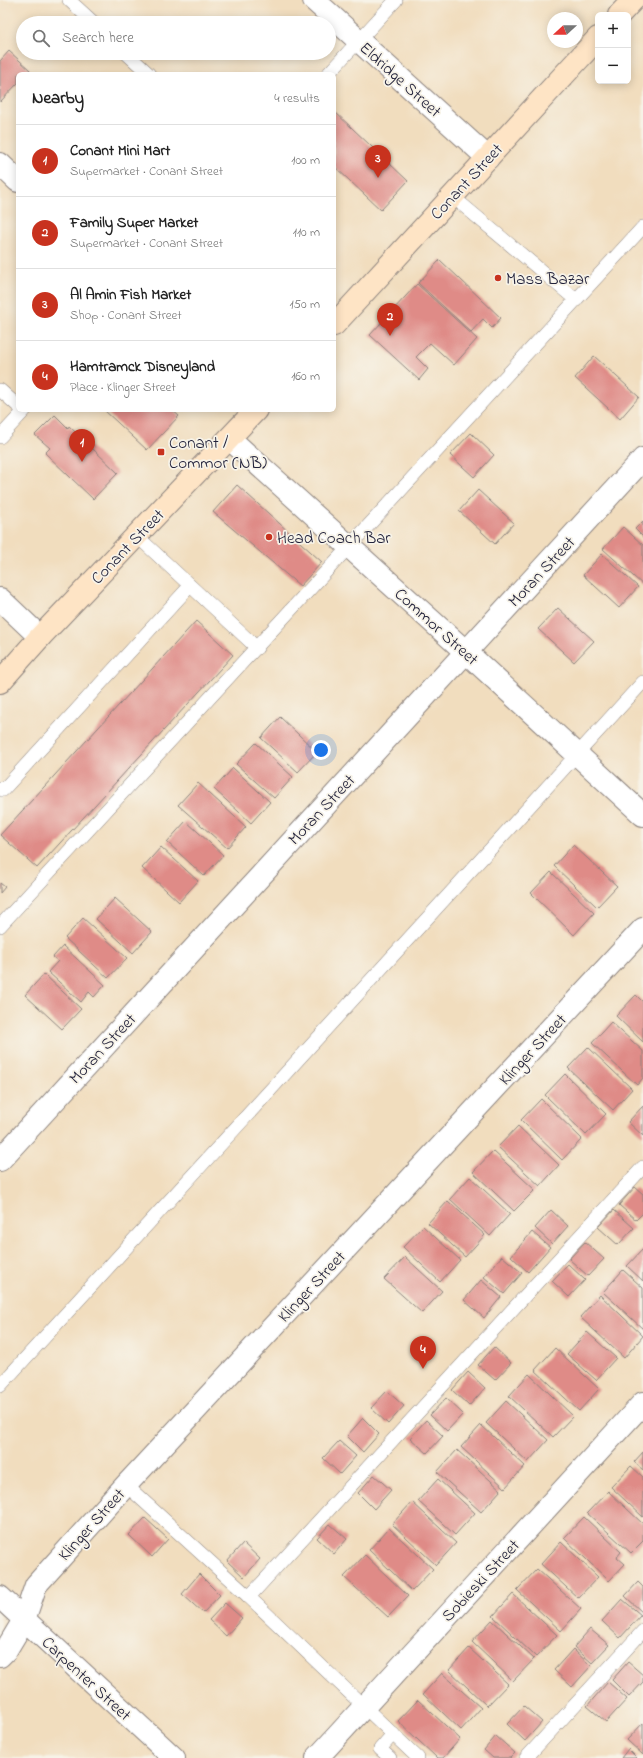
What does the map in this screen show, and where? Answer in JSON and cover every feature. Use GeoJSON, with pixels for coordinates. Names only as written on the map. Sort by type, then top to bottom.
{"type":"FeatureCollection","features":[{"type":"Feature","properties":{"kind":"main road"},"geometry":{"type":"LineString","coordinates":[[622,12],[632,0]]}},
{"type":"Feature","properties":{"kind":"main road","name":"Conant Street"},"geometry":{"type":"LineString","coordinates":[[336,323],[595,41]]}},
{"type":"Feature","properties":{"kind":"main road","name":"Conant Street"},"geometry":{"type":"LineString","coordinates":[[0,682],[40,637],[254,412]]}},
{"type":"Feature","properties":{"kind":"street","name":"Eldridge Street"},"geometry":{"type":"LineString","coordinates":[[314,0],[332,16]]}},
{"type":"Feature","properties":{"kind":"street","name":"Eldridge Street"},"geometry":{"type":"LineString","coordinates":[[336,20],[488,158]]}},
{"type":"Feature","properties":{"kind":"street"},"geometry":{"type":"LineString","coordinates":[[0,164],[16,179]]}},
{"type":"Feature","properties":{"kind":"street","name":"Commor Street"},"geometry":{"type":"LineString","coordinates":[[230,438],[643,815]]}},
{"type":"Feature","properties":{"kind":"street","name":"Moran Street"},"geometry":{"type":"LineString","coordinates":[[0,1160],[643,460]]}},
{"type":"Feature","properties":{"kind":"street"},"geometry":{"type":"LineString","coordinates":[[0,599],[40,637]]}},
{"type":"Feature","properties":{"kind":"street","name":"Klinger Street"},"geometry":{"type":"LineString","coordinates":[[0,1656],[6,1650],[24,1620],[36,1585],[126,1485],[643,929]]}},
{"type":"Feature","properties":{"kind":"street","name":"Sobieski Street"},"geometry":{"type":"LineString","coordinates":[[317,1758],[643,1403]]}},
{"type":"Feature","properties":{"kind":"street","name":"Carpenter Street"},"geometry":{"type":"LineString","coordinates":[[0,1597],[174,1758]]}},
{"type":"Feature","properties":{"kind":"lane"},"geometry":{"type":"LineString","coordinates":[[69,0],[86,16]]}},
{"type":"Feature","properties":{"kind":"lane"},"geometry":{"type":"LineString","coordinates":[[330,72],[396,0]]}},
{"type":"Feature","properties":{"kind":"lane"},"geometry":{"type":"LineString","coordinates":[[134,60],[147,72]]}},
{"type":"Feature","properties":{"kind":"lane"},"geometry":{"type":"LineString","coordinates":[[452,196],[576,300]]}},
{"type":"Feature","properties":{"kind":"lane"},"geometry":{"type":"LineString","coordinates":[[0,926],[643,227]]}},
{"type":"Feature","properties":{"kind":"lane"},"geometry":{"type":"LineString","coordinates":[[0,390],[16,405]]}},
{"type":"Feature","properties":{"kind":"lane"},"geometry":{"type":"LineString","coordinates":[[0,437],[20,412]]}},
{"type":"Feature","properties":{"kind":"lane"},"geometry":{"type":"LineString","coordinates":[[137,536],[257,648]]}},
{"type":"Feature","properties":{"kind":"lane"},"geometry":{"type":"LineString","coordinates":[[0,788],[3,790],[190,586]]}},
{"type":"Feature","properties":{"kind":"lane"},"geometry":{"type":"LineString","coordinates":[[0,1386],[643,682]]}},
{"type":"Feature","properties":{"kind":"lane"},"geometry":{"type":"LineString","coordinates":[[249,1597],[643,1167]]}},
{"type":"Feature","properties":{"kind":"lane"},"geometry":{"type":"LineString","coordinates":[[126,1485],[249,1597],[418,1758]]}},
{"type":"Feature","properties":{"kind":"lane"},"geometry":{"type":"LineString","coordinates":[[526,1758],[643,1631]]}},
{"type":"Feature","properties":{"kind":"lane"},"geometry":{"type":"LineString","coordinates":[[390,1758],[380,1748],[393,1734]]}},
{"type":"Feature","properties":{"kind":"building"},"geometry":{"type":"Polygon","coordinates":[[[9,51],[16,57],[16,60],[19,60],[30,70],[28,72],[16,72],[16,85],[0,102],[0,61],[9,51]]]}},
{"type":"Feature","properties":{"kind":"building"},"geometry":{"type":"Polygon","coordinates":[[[336,113],[408,181],[381,210],[336,168],[336,113]]]}},
{"type":"Feature","properties":{"kind":"building"},"geometry":{"type":"Polygon","coordinates":[[[440,260],[501,318],[492,328],[483,319],[471,332],[418,283],[440,260]]]}},
{"type":"Feature","properties":{"kind":"building"},"geometry":{"type":"Polygon","coordinates":[[[417,284],[477,339],[454,365],[430,343],[416,357],[428,369],[419,380],[370,335],[417,284]]]}},
{"type":"Feature","properties":{"kind":"building"},"geometry":{"type":"Polygon","coordinates":[[[594,356],[639,397],[620,419],[575,378],[594,356]]]}},
{"type":"Feature","properties":{"kind":"building"},"geometry":{"type":"Polygon","coordinates":[[[106,412],[174,412],[179,416],[147,450],[106,412]]]}},
{"type":"Feature","properties":{"kind":"building"},"geometry":{"type":"Polygon","coordinates":[[[55,415],[68,428],[69,426],[118,473],[93,499],[45,453],[50,448],[35,435],[55,415]]]}},
{"type":"Feature","properties":{"kind":"building"},"geometry":{"type":"Polygon","coordinates":[[[471,433],[494,455],[474,477],[450,455],[471,433]]]}},
{"type":"Feature","properties":{"kind":"building","name":"Head Coach Bar"},"geometry":{"type":"Polygon","coordinates":[[[237,485],[322,562],[300,586],[213,512],[237,485]]]}},
{"type":"Feature","properties":{"kind":"building"},"geometry":{"type":"Polygon","coordinates":[[[478,490],[514,523],[495,544],[459,511],[478,490]]]}},
{"type":"Feature","properties":{"kind":"building"},"geometry":{"type":"Polygon","coordinates":[[[643,521],[643,537],[635,529],[643,521]]]}},
{"type":"Feature","properties":{"kind":"building"},"geometry":{"type":"Polygon","coordinates":[[[623,527],[643,545],[643,585],[603,549],[623,527]]]}},
{"type":"Feature","properties":{"kind":"building"},"geometry":{"type":"Polygon","coordinates":[[[602,554],[638,587],[619,608],[583,575],[602,554]]]}},
{"type":"Feature","properties":{"kind":"building"},"geometry":{"type":"Polygon","coordinates":[[[558,608],[594,641],[574,662],[538,629],[558,608]]]}},
{"type":"Feature","properties":{"kind":"building"},"geometry":{"type":"Polygon","coordinates":[[[196,621],[233,655],[37,868],[0,835],[196,621]]]}},
{"type":"Feature","properties":{"kind":"building"},"geometry":{"type":"Polygon","coordinates":[[[280,717],[317,752],[298,772],[261,738],[280,717]]]}},
{"type":"Feature","properties":{"kind":"building"},"geometry":{"type":"Polygon","coordinates":[[[256,743],[293,777],[274,798],[236,764],[256,743]]]}},
{"type":"Feature","properties":{"kind":"building"},"geometry":{"type":"Polygon","coordinates":[[[233,768],[270,802],[251,823],[214,789],[233,768]]]}},
{"type":"Feature","properties":{"kind":"building"},"geometry":{"type":"Polygon","coordinates":[[[198,783],[246,827],[227,848],[178,805],[198,783]]]}},
{"type":"Feature","properties":{"kind":"building"},"geometry":{"type":"Polygon","coordinates":[[[186,821],[223,855],[204,876],[167,842],[186,821]]]}},
{"type":"Feature","properties":{"kind":"building"},"geometry":{"type":"Polygon","coordinates":[[[573,845],[617,886],[597,907],[554,866],[573,845]]]}},
{"type":"Feature","properties":{"kind":"building"},"geometry":{"type":"Polygon","coordinates":[[[161,847],[198,881],[179,902],[142,868],[161,847]]]}},
{"type":"Feature","properties":{"kind":"building"},"geometry":{"type":"Polygon","coordinates":[[[551,872],[594,913],[574,935],[531,893],[551,872]]]}},
{"type":"Feature","properties":{"kind":"building"},"geometry":{"type":"Polygon","coordinates":[[[0,883],[5,887],[0,893],[0,883]]]}},
{"type":"Feature","properties":{"kind":"building"},"geometry":{"type":"Polygon","coordinates":[[[115,898],[152,932],[133,953],[96,919],[115,898]]]}},
{"type":"Feature","properties":{"kind":"building"},"geometry":{"type":"Polygon","coordinates":[[[83,918],[127,958],[108,978],[65,938],[83,918]]]}},
{"type":"Feature","properties":{"kind":"building"},"geometry":{"type":"Polygon","coordinates":[[[63,946],[105,985],[94,997],[89,992],[81,1002],[48,972],[58,961],[53,957],[63,946]]]}},
{"type":"Feature","properties":{"kind":"building"},"geometry":{"type":"Polygon","coordinates":[[[44,974],[81,1009],[62,1029],[25,995],[44,974]]]}},
{"type":"Feature","properties":{"kind":"building"},"geometry":{"type":"Polygon","coordinates":[[[636,995],[643,1002],[643,1042],[616,1016],[636,995]]]}},
{"type":"Feature","properties":{"kind":"building"},"geometry":{"type":"Polygon","coordinates":[[[611,1022],[643,1051],[643,1078],[637,1085],[592,1043],[611,1022]]]}},
{"type":"Feature","properties":{"kind":"building"},"geometry":{"type":"Polygon","coordinates":[[[588,1047],[632,1089],[613,1110],[568,1068],[588,1047]]]}},
{"type":"Feature","properties":{"kind":"building"},"geometry":{"type":"Polygon","coordinates":[[[565,1074],[606,1114],[586,1135],[545,1095],[565,1074]]]}},
{"type":"Feature","properties":{"kind":"building"},"geometry":{"type":"Polygon","coordinates":[[[541,1099],[582,1139],[562,1160],[521,1120],[541,1099]]]}},
{"type":"Feature","properties":{"kind":"building"},"geometry":{"type":"Polygon","coordinates":[[[643,1106],[643,1136],[628,1122],[643,1106]]]}},
{"type":"Feature","properties":{"kind":"building"},"geometry":{"type":"Polygon","coordinates":[[[518,1126],[559,1165],[540,1186],[498,1147],[518,1126]]]}},
{"type":"Feature","properties":{"kind":"building"},"geometry":{"type":"Polygon","coordinates":[[[493,1151],[535,1190],[514,1211],[473,1172],[493,1151]]]}},
{"type":"Feature","properties":{"kind":"building"},"geometry":{"type":"Polygon","coordinates":[[[470,1177],[510,1214],[490,1236],[450,1199],[470,1177]]]}},
{"type":"Feature","properties":{"kind":"building"},"geometry":{"type":"Polygon","coordinates":[[[635,1187],[643,1194],[643,1213],[636,1220],[619,1205],[635,1187]]]}},
{"type":"Feature","properties":{"kind":"building"},"geometry":{"type":"Polygon","coordinates":[[[448,1201],[485,1235],[465,1257],[428,1223],[448,1201]]]}},
{"type":"Feature","properties":{"kind":"building"},"geometry":{"type":"Polygon","coordinates":[[[551,1210],[568,1226],[552,1244],[535,1228],[551,1210]]]}},
{"type":"Feature","properties":{"kind":"building"},"geometry":{"type":"Polygon","coordinates":[[[614,1210],[634,1228],[618,1245],[598,1227],[614,1210]]]}},
{"type":"Feature","properties":{"kind":"building"},"geometry":{"type":"Polygon","coordinates":[[[423,1226],[460,1260],[440,1282],[403,1247],[423,1226]]]}},
{"type":"Feature","properties":{"kind":"building"},"geometry":{"type":"Polygon","coordinates":[[[532,1232],[550,1247],[528,1272],[511,1256],[532,1232]]]}},
{"type":"Feature","properties":{"kind":"building"},"geometry":{"type":"Polygon","coordinates":[[[585,1242],[604,1259],[588,1276],[569,1259],[585,1242]]]}},
{"type":"Feature","properties":{"kind":"building"},"geometry":{"type":"Polygon","coordinates":[[[643,1249],[643,1281],[627,1266],[643,1249]]]}},
{"type":"Feature","properties":{"kind":"building"},"geometry":{"type":"Polygon","coordinates":[[[502,1256],[522,1273],[504,1294],[484,1277],[502,1256]]]}},
{"type":"Feature","properties":{"kind":"building"},"geometry":{"type":"Polygon","coordinates":[[[405,1257],[442,1291],[422,1313],[384,1279],[405,1257]]]}},
{"type":"Feature","properties":{"kind":"building"},"geometry":{"type":"Polygon","coordinates":[[[568,1264],[585,1280],[569,1297],[552,1281],[568,1264]]]}},
{"type":"Feature","properties":{"kind":"building"},"geometry":{"type":"Polygon","coordinates":[[[623,1270],[643,1288],[643,1329],[603,1292],[623,1270]]]}},
{"type":"Feature","properties":{"kind":"building"},"geometry":{"type":"Polygon","coordinates":[[[481,1280],[501,1297],[484,1318],[464,1300],[481,1280]]]}},
{"type":"Feature","properties":{"kind":"building"},"geometry":{"type":"Polygon","coordinates":[[[600,1295],[643,1336],[624,1358],[580,1317],[600,1295]]]}},
{"type":"Feature","properties":{"kind":"building"},"geometry":{"type":"Polygon","coordinates":[[[587,1332],[616,1358],[596,1380],[567,1354],[587,1332]]]}},
{"type":"Feature","properties":{"kind":"building"},"geometry":{"type":"Polygon","coordinates":[[[494,1347],[511,1363],[495,1380],[478,1365],[494,1347]]]}},
{"type":"Feature","properties":{"kind":"building"},"geometry":{"type":"Polygon","coordinates":[[[555,1348],[599,1389],[579,1411],[535,1370],[555,1348]]]}},
{"type":"Feature","properties":{"kind":"building"},"geometry":{"type":"Polygon","coordinates":[[[468,1372],[485,1388],[469,1406],[452,1390],[468,1372]]]}},
{"type":"Feature","properties":{"kind":"building"},"geometry":{"type":"Polygon","coordinates":[[[529,1374],[573,1416],[553,1437],[509,1396],[529,1374]]]}},
{"type":"Feature","properties":{"kind":"building"},"geometry":{"type":"Polygon","coordinates":[[[387,1391],[404,1406],[388,1424],[371,1408],[387,1391]]]}},
{"type":"Feature","properties":{"kind":"building"},"geometry":{"type":"Polygon","coordinates":[[[446,1398],[463,1414],[447,1431],[430,1415],[446,1398]]]}},
{"type":"Feature","properties":{"kind":"building"},"geometry":{"type":"Polygon","coordinates":[[[506,1401],[548,1440],[528,1462],[486,1423],[506,1401]]]}},
{"type":"Feature","properties":{"kind":"building"},"geometry":{"type":"Polygon","coordinates":[[[363,1418],[379,1434],[363,1452],[347,1436],[363,1418]]]}},
{"type":"Feature","properties":{"kind":"building"},"geometry":{"type":"Polygon","coordinates":[[[426,1420],[443,1436],[427,1453],[410,1438],[426,1420]]]}},
{"type":"Feature","properties":{"kind":"building"},"geometry":{"type":"Polygon","coordinates":[[[481,1425],[525,1466],[505,1488],[461,1447],[481,1425]]]}},
{"type":"Feature","properties":{"kind":"building"},"geometry":{"type":"Polygon","coordinates":[[[339,1441],[356,1456],[340,1474],[323,1458],[339,1441]]]}},
{"type":"Feature","properties":{"kind":"building"},"geometry":{"type":"Polygon","coordinates":[[[457,1450],[501,1490],[481,1512],[437,1472],[457,1450]]]}},
{"type":"Feature","properties":{"kind":"building"},"geometry":{"type":"Polygon","coordinates":[[[643,1452],[643,1470],[634,1462],[643,1452]]]}},
{"type":"Feature","properties":{"kind":"building"},"geometry":{"type":"Polygon","coordinates":[[[631,1466],[643,1477],[643,1517],[611,1487],[631,1466]]]}},
{"type":"Feature","properties":{"kind":"building"},"geometry":{"type":"Polygon","coordinates":[[[374,1475],[391,1490],[374,1509],[358,1493],[374,1475]]]}},
{"type":"Feature","properties":{"kind":"building"},"geometry":{"type":"Polygon","coordinates":[[[438,1479],[475,1513],[455,1535],[418,1501],[438,1479]]]}},
{"type":"Feature","properties":{"kind":"building"},"geometry":{"type":"Polygon","coordinates":[[[608,1491],[643,1524],[643,1541],[631,1553],[587,1513],[608,1491]]]}},
{"type":"Feature","properties":{"kind":"building"},"geometry":{"type":"Polygon","coordinates":[[[412,1502],[456,1543],[436,1565],[392,1524],[412,1502]]]}},
{"type":"Feature","properties":{"kind":"building"},"geometry":{"type":"Polygon","coordinates":[[[584,1517],[621,1552],[617,1557],[625,1564],[609,1581],[564,1538],[584,1517]]]}},
{"type":"Feature","properties":{"kind":"building"},"geometry":{"type":"Polygon","coordinates":[[[145,1518],[168,1539],[152,1557],[129,1535],[145,1518]]]}},
{"type":"Feature","properties":{"kind":"building"},"geometry":{"type":"Polygon","coordinates":[[[330,1524],[347,1539],[334,1554],[317,1538],[330,1524]]]}},
{"type":"Feature","properties":{"kind":"building"},"geometry":{"type":"Polygon","coordinates":[[[389,1528],[433,1569],[412,1591],[369,1550],[389,1528]]]}},
{"type":"Feature","properties":{"kind":"building"},"geometry":{"type":"Polygon","coordinates":[[[561,1542],[598,1577],[578,1598],[541,1564],[561,1542]]]}},
{"type":"Feature","properties":{"kind":"building"},"geometry":{"type":"Polygon","coordinates":[[[243,1543],[260,1559],[244,1577],[227,1561],[243,1543]]]}},
{"type":"Feature","properties":{"kind":"building"},"geometry":{"type":"Polygon","coordinates":[[[365,1555],[408,1596],[388,1617],[344,1577],[365,1555]]]}},
{"type":"Feature","properties":{"kind":"building"},"geometry":{"type":"Polygon","coordinates":[[[537,1569],[581,1609],[561,1631],[517,1590],[537,1569]]]}},
{"type":"Feature","properties":{"kind":"building"},"geometry":{"type":"Polygon","coordinates":[[[199,1574],[220,1595],[203,1613],[182,1594],[199,1574]]]}},
{"type":"Feature","properties":{"kind":"building"},"geometry":{"type":"Polygon","coordinates":[[[638,1582],[643,1587],[643,1613],[625,1596],[638,1582]]]}},
{"type":"Feature","properties":{"kind":"building"},"geometry":{"type":"Polygon","coordinates":[[[513,1594],[557,1635],[536,1657],[493,1616],[513,1594]]]}},
{"type":"Feature","properties":{"kind":"building"},"geometry":{"type":"Polygon","coordinates":[[[622,1599],[641,1615],[620,1638],[602,1621],[622,1599]]]}},
{"type":"Feature","properties":{"kind":"building"},"geometry":{"type":"Polygon","coordinates":[[[225,1603],[242,1618],[226,1636],[209,1620],[225,1603]]]}},
{"type":"Feature","properties":{"kind":"building"},"geometry":{"type":"Polygon","coordinates":[[[492,1620],[534,1659],[513,1681],[472,1642],[492,1620]]]}},
{"type":"Feature","properties":{"kind":"building"},"geometry":{"type":"Polygon","coordinates":[[[590,1629],[609,1645],[592,1663],[574,1647],[590,1629]]]}},
{"type":"Feature","properties":{"kind":"building"},"geometry":{"type":"Polygon","coordinates":[[[469,1648],[508,1684],[487,1706],[449,1670],[469,1648]]]}},
{"type":"Feature","properties":{"kind":"building"},"geometry":{"type":"Polygon","coordinates":[[[573,1649],[591,1666],[572,1687],[554,1670],[573,1649]]]}},
{"type":"Feature","properties":{"kind":"building"},"geometry":{"type":"Polygon","coordinates":[[[628,1662],[643,1675],[643,1682],[629,1697],[612,1680],[628,1662]]]}},
{"type":"Feature","properties":{"kind":"building"},"geometry":{"type":"Polygon","coordinates":[[[442,1673],[481,1708],[461,1730],[423,1694],[442,1673]]]}},
{"type":"Feature","properties":{"kind":"building"},"geometry":{"type":"Polygon","coordinates":[[[608,1682],[627,1699],[606,1722],[587,1706],[608,1682]]]}},
{"type":"Feature","properties":{"kind":"building"},"geometry":{"type":"Polygon","coordinates":[[[418,1700],[460,1739],[443,1758],[437,1758],[398,1721],[418,1700]]]}},
{"type":"Feature","properties":{"kind":"building"},"geometry":{"type":"Polygon","coordinates":[[[524,1706],[542,1722],[525,1741],[507,1724],[524,1706]]]}},
{"type":"Feature","properties":{"kind":"building"},"geometry":{"type":"Polygon","coordinates":[[[643,1723],[643,1755],[627,1740],[643,1723]]]}},
{"type":"Feature","properties":{"kind":"building"},"geometry":{"type":"Polygon","coordinates":[[[496,1736],[515,1753],[510,1758],[493,1758],[484,1750],[496,1736]]]}},
{"type":"Feature","properties":{"kind":"building"},"geometry":{"type":"Polygon","coordinates":[[[628,1749],[637,1758],[621,1758],[628,1749]]]}},
{"type":"Feature","properties":{"kind":"place","name":"Al Amin Fish Market"},"geometry":{"type":"Point","coordinates":[378,178]}},
{"type":"Feature","properties":{"kind":"place","name":"Mass Bazar"},"geometry":{"type":"Point","coordinates":[498,278]}},
{"type":"Feature","properties":{"kind":"place","name":"Family Super Market"},"geometry":{"type":"Point","coordinates":[390,336]}},
{"type":"Feature","properties":{"kind":"place","name":"Conant / Commor (NB)"},"geometry":{"type":"Point","coordinates":[161,452]}},
{"type":"Feature","properties":{"kind":"place","name":"Conant Mini Mart"},"geometry":{"type":"Point","coordinates":[82,462]}},
{"type":"Feature","properties":{"kind":"place","name":"Head Coach Bar"},"geometry":{"type":"Point","coordinates":[269,537]}},
{"type":"Feature","properties":{"kind":"place","name":"Hamtramck Disneyland"},"geometry":{"type":"Point","coordinates":[423,1369]}}]}
